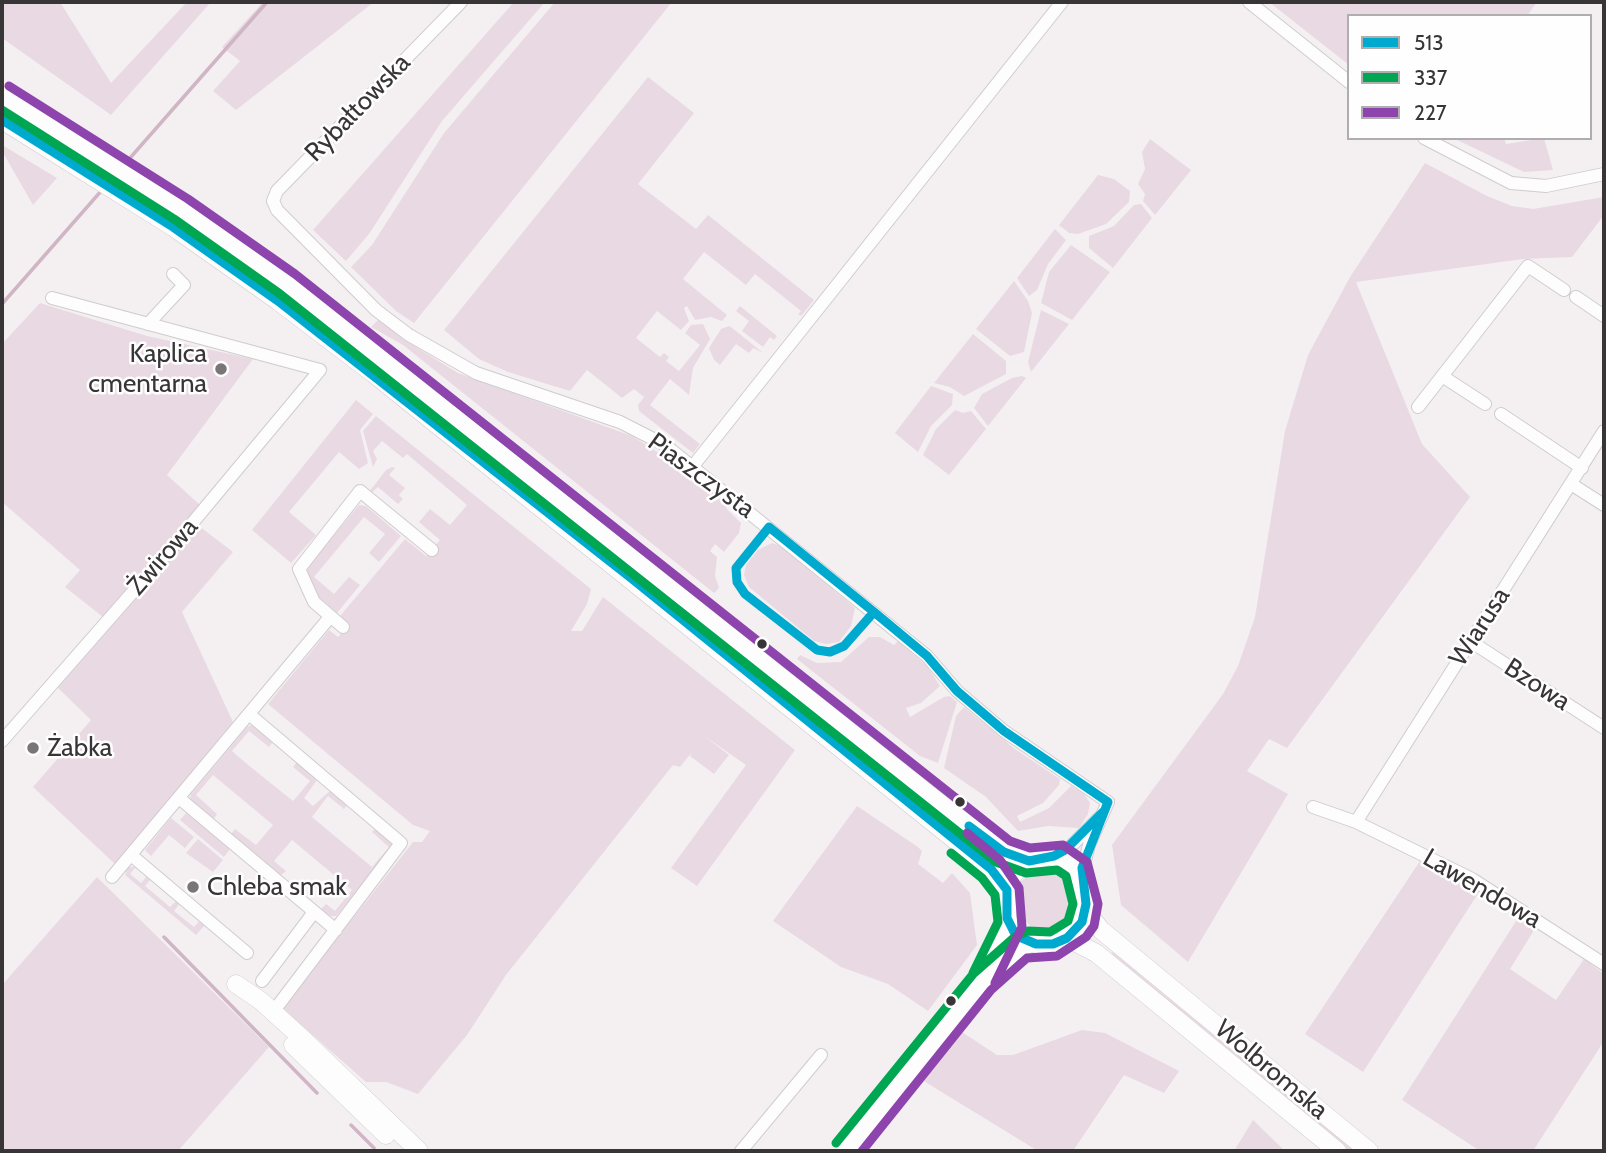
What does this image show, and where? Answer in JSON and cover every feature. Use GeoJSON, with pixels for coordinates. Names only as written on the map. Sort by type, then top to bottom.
{"type":"FeatureCollection","features":[{"type":"Feature","properties":{"kind":"main road"},"geometry":{"type":"LineString","coordinates":[[2,96],[135,179],[287,284],[993,844],[1010,856],[1029,860],[1054,856],[1071,863],[1081,876],[1086,911],[1082,922],[1067,938],[1053,944],[1030,943],[1014,932],[1010,924],[1007,890],[1013,875],[1029,860]]}},
{"type":"Feature","properties":{"kind":"main road"},"geometry":{"type":"LineString","coordinates":[[2,120],[122,194],[278,301],[374,374],[991,869],[1007,890]]}},
{"type":"Feature","properties":{"kind":"main road","name":"Wolbromska"},"geometry":{"type":"LineString","coordinates":[[1086,911],[1101,930],[1369,1151]]}},
{"type":"Feature","properties":{"kind":"main road"},"geometry":{"type":"LineString","coordinates":[[982,982],[1010,924]]}},
{"type":"Feature","properties":{"kind":"main road","name":"Wolbromska"},"geometry":{"type":"LineString","coordinates":[[1067,938],[1096,953],[1337,1151]]}},
{"type":"Feature","properties":{"kind":"main road"},"geometry":{"type":"LineString","coordinates":[[846,1151],[982,982],[1014,953],[1030,943]]}},
{"type":"Feature","properties":{"kind":"main road"},"geometry":{"type":"LineString","coordinates":[[402,1151],[253,1008],[236,984],[274,1012],[419,1151]]}},
{"type":"Feature","properties":{"kind":"street","name":"Rybałtowska"},"geometry":{"type":"LineString","coordinates":[[284,218],[273,203],[277,191],[461,2]]}},
{"type":"Feature","properties":{"kind":"street"},"geometry":{"type":"LineString","coordinates":[[693,466],[1062,2]]}},
{"type":"Feature","properties":{"kind":"street"},"geometry":{"type":"LineString","coordinates":[[1249,2],[1347,80]]}},
{"type":"Feature","properties":{"kind":"street"},"geometry":{"type":"LineString","coordinates":[[1428,140],[1511,183],[1546,186],[1604,174]]}},
{"type":"Feature","properties":{"kind":"street","name":"Piaszczysta"},"geometry":{"type":"LineString","coordinates":[[284,218],[376,310],[409,335],[492,380],[620,422],[665,445],[928,656],[957,691],[1004,731],[1108,802],[1100,817]]}},
{"type":"Feature","properties":{"kind":"street"},"geometry":{"type":"LineString","coordinates":[[1419,407],[1528,266],[1564,290]]}},
{"type":"Feature","properties":{"kind":"street"},"geometry":{"type":"LineString","coordinates":[[52,298],[148,324],[184,285],[173,274]]}},
{"type":"Feature","properties":{"kind":"street"},"geometry":{"type":"LineString","coordinates":[[1576,297],[1604,316]]}},
{"type":"Feature","properties":{"kind":"street","name":"Żwirowa"},"geometry":{"type":"LineString","coordinates":[[2,741],[174,545],[320,370],[148,324]]}},
{"type":"Feature","properties":{"kind":"street"},"geometry":{"type":"LineString","coordinates":[[1442,376],[1485,404]]}},
{"type":"Feature","properties":{"kind":"street"},"geometry":{"type":"LineString","coordinates":[[1501,414],[1581,468]]}},
{"type":"Feature","properties":{"kind":"street","name":"Wiarusa"},"geometry":{"type":"LineString","coordinates":[[1356,822],[1604,431]]}},
{"type":"Feature","properties":{"kind":"street"},"geometry":{"type":"LineString","coordinates":[[1571,484],[1604,505]]}},
{"type":"Feature","properties":{"kind":"street"},"geometry":{"type":"LineString","coordinates":[[343,627],[313,600],[299,566],[360,491],[432,550]]}},
{"type":"Feature","properties":{"kind":"street"},"geometry":{"type":"LineString","coordinates":[[112,877],[330,617]]}},
{"type":"Feature","properties":{"kind":"street","name":"Bzowa"},"geometry":{"type":"LineString","coordinates":[[1470,642],[1604,727]]}},
{"type":"Feature","properties":{"kind":"street"},"geometry":{"type":"LineString","coordinates":[[249,714],[400,840],[400,848],[274,1012]]}},
{"type":"Feature","properties":{"kind":"street"},"geometry":{"type":"LineString","coordinates":[[179,798],[336,930]]}},
{"type":"Feature","properties":{"kind":"street"},"geometry":{"type":"LineString","coordinates":[[1313,807],[1356,822]]}},
{"type":"Feature","properties":{"kind":"street"},"geometry":{"type":"LineString","coordinates":[[1054,856],[1072,846],[1100,817]]}},
{"type":"Feature","properties":{"kind":"street"},"geometry":{"type":"LineString","coordinates":[[1081,876],[1100,817]]}},
{"type":"Feature","properties":{"kind":"street","name":"Lawendowa"},"geometry":{"type":"LineString","coordinates":[[1356,822],[1472,879],[1604,964]]}},
{"type":"Feature","properties":{"kind":"street"},"geometry":{"type":"LineString","coordinates":[[131,855],[247,953]]}},
{"type":"Feature","properties":{"kind":"street"},"geometry":{"type":"LineString","coordinates":[[262,981],[314,912]]}},
{"type":"Feature","properties":{"kind":"street"},"geometry":{"type":"LineString","coordinates":[[741,1151],[821,1055]]}},
{"type":"Feature","properties":{"kind":"shaded area"},"geometry":{"type":"Polygon","coordinates":[[[2,2],[60,2],[111,83],[187,2],[211,2],[111,115],[2,38],[2,2]]]}},
{"type":"Feature","properties":{"kind":"shaded area"},"geometry":{"type":"Polygon","coordinates":[[[263,2],[374,2],[236,110],[213,91],[240,61],[222,47],[263,2]]]}},
{"type":"Feature","properties":{"kind":"shaded area"},"geometry":{"type":"Polygon","coordinates":[[[514,2],[545,2],[442,121],[369,234],[346,261],[313,230],[514,2]]]}},
{"type":"Feature","properties":{"kind":"shaded area"},"geometry":{"type":"Polygon","coordinates":[[[555,2],[672,2],[414,323],[396,311],[351,267],[372,245],[444,133],[555,2]]]}},
{"type":"Feature","properties":{"kind":"shaded area"},"geometry":{"type":"Polygon","coordinates":[[[1269,2],[1537,2],[1528,14],[1347,14],[1347,63],[1269,2]]]}},
{"type":"Feature","properties":{"kind":"shaded area"},"geometry":{"type":"Polygon","coordinates":[[[648,77],[694,113],[638,184],[696,229],[708,215],[814,300],[801,316],[798,314],[801,311],[755,274],[746,285],[704,252],[683,279],[727,315],[722,321],[711,317],[695,320],[687,306],[684,308],[689,321],[681,330],[657,311],[636,338],[660,357],[664,353],[669,357],[666,361],[679,371],[700,345],[685,333],[691,325],[703,324],[710,339],[693,368],[689,395],[670,379],[650,405],[700,444],[693,453],[639,411],[638,405],[644,397],[634,389],[622,398],[587,370],[570,391],[508,372],[479,359],[444,330],[648,77]]]}},
{"type":"Feature","properties":{"kind":"shaded area"},"geometry":{"type":"Polygon","coordinates":[[[1150,139],[1191,170],[1155,215],[1143,201],[1145,194],[1138,184],[1145,169],[1142,152],[1150,139]]]}},
{"type":"Feature","properties":{"kind":"shaded area"},"geometry":{"type":"Polygon","coordinates":[[[1457,140],[1505,140],[1506,144],[1545,140],[1553,170],[1524,172],[1457,140]]]}},
{"type":"Feature","properties":{"kind":"shaded area"},"geometry":{"type":"Polygon","coordinates":[[[2,145],[57,178],[33,205],[2,151],[2,145]]]}},
{"type":"Feature","properties":{"kind":"shaded area"},"geometry":{"type":"Polygon","coordinates":[[[1425,163],[1487,196],[1512,206],[1533,209],[1604,197],[1604,215],[1572,257],[1523,259],[1356,282],[1422,444],[1470,497],[1287,748],[1269,739],[1247,771],[1288,794],[1188,962],[1121,905],[1112,845],[1223,694],[1238,666],[1255,617],[1285,431],[1308,355],[1350,277],[1425,163]]]}},
{"type":"Feature","properties":{"kind":"shaded area"},"geometry":{"type":"Polygon","coordinates":[[[1098,175],[1114,179],[1130,191],[1129,202],[1106,224],[1078,234],[1069,233],[1059,225],[1098,175]]]}},
{"type":"Feature","properties":{"kind":"shaded area"},"geometry":{"type":"Polygon","coordinates":[[[130,185],[254,268],[993,854],[991,858],[277,290],[127,189],[130,185]]]}},
{"type":"Feature","properties":{"kind":"shaded area"},"geometry":{"type":"Polygon","coordinates":[[[1141,204],[1152,218],[1113,268],[1089,248],[1089,236],[1114,226],[1134,205],[1141,204]]]}},
{"type":"Feature","properties":{"kind":"shaded area"},"geometry":{"type":"Polygon","coordinates":[[[1055,229],[1066,240],[1048,264],[1037,290],[1029,296],[1017,278],[1055,229]]]}},
{"type":"Feature","properties":{"kind":"shaded area"},"geometry":{"type":"Polygon","coordinates":[[[1071,245],[1110,272],[1072,320],[1041,303],[1049,272],[1071,245]]]}},
{"type":"Feature","properties":{"kind":"shaded area"},"geometry":{"type":"Polygon","coordinates":[[[1014,281],[1028,301],[1032,313],[1024,352],[1010,356],[976,329],[1014,281]]]}},
{"type":"Feature","properties":{"kind":"shaded area"},"geometry":{"type":"Polygon","coordinates":[[[40,303],[147,336],[253,359],[167,475],[200,505],[103,617],[65,587],[80,570],[2,502],[2,344],[40,303]]]}},
{"type":"Feature","properties":{"kind":"shaded area"},"geometry":{"type":"Polygon","coordinates":[[[740,306],[777,336],[774,340],[770,337],[763,347],[742,331],[749,321],[736,311],[740,306]]]}},
{"type":"Feature","properties":{"kind":"shaded area"},"geometry":{"type":"Polygon","coordinates":[[[1041,310],[1069,324],[1031,372],[1028,362],[1041,310]]]}},
{"type":"Feature","properties":{"kind":"shaded area"},"geometry":{"type":"Polygon","coordinates":[[[379,319],[403,339],[458,373],[632,436],[692,474],[729,504],[726,508],[741,523],[739,533],[724,552],[715,544],[710,551],[717,557],[715,576],[719,588],[714,593],[403,345],[371,327],[379,319]]]}},
{"type":"Feature","properties":{"kind":"shaded area"},"geometry":{"type":"Polygon","coordinates":[[[729,326],[763,353],[753,348],[749,353],[736,344],[720,365],[714,360],[709,348],[721,329],[729,326]]]}},
{"type":"Feature","properties":{"kind":"shaded area"},"geometry":{"type":"Polygon","coordinates":[[[973,334],[1006,361],[1006,374],[964,396],[950,387],[934,383],[973,334]]]}},
{"type":"Feature","properties":{"kind":"shaded area"},"geometry":{"type":"Polygon","coordinates":[[[1012,378],[1026,378],[988,426],[974,408],[982,394],[1012,378]]]}},
{"type":"Feature","properties":{"kind":"shaded area"},"geometry":{"type":"Polygon","coordinates":[[[931,386],[953,394],[952,405],[931,426],[918,452],[895,433],[931,386]]]}},
{"type":"Feature","properties":{"kind":"shaded area"},"geometry":{"type":"Polygon","coordinates":[[[356,400],[373,414],[360,430],[368,463],[359,469],[339,452],[289,512],[316,535],[291,563],[252,530],[356,400]]]}},
{"type":"Feature","properties":{"kind":"shaded area"},"geometry":{"type":"Polygon","coordinates":[[[955,410],[963,413],[971,411],[986,429],[949,475],[923,455],[936,429],[955,410]]]}},
{"type":"Feature","properties":{"kind":"shaded area"},"geometry":{"type":"Polygon","coordinates":[[[376,416],[591,589],[587,604],[571,631],[582,631],[603,597],[795,750],[697,886],[671,868],[746,765],[703,735],[729,755],[714,774],[690,756],[692,752],[680,767],[673,765],[506,975],[467,1035],[418,1094],[386,1082],[366,1082],[282,1008],[413,842],[422,842],[430,831],[413,825],[268,704],[329,630],[338,637],[349,624],[340,616],[405,539],[426,556],[440,540],[419,522],[430,509],[450,525],[467,505],[407,454],[403,458],[382,441],[373,451],[377,459],[373,467],[363,431],[376,416]]]}},
{"type":"Feature","properties":{"kind":"shaded area"},"geometry":{"type":"Polygon","coordinates":[[[395,468],[389,475],[405,488],[399,495],[403,499],[398,504],[378,487],[370,494],[369,492],[386,470],[395,468]]]}},
{"type":"Feature","properties":{"kind":"shaded area"},"geometry":{"type":"Polygon","coordinates":[[[359,505],[366,506],[401,536],[379,562],[369,553],[385,534],[364,517],[314,577],[334,594],[349,577],[360,585],[337,613],[316,594],[306,569],[359,505]]]}},
{"type":"Feature","properties":{"kind":"shaded area"},"geometry":{"type":"Polygon","coordinates":[[[199,526],[233,552],[182,612],[233,722],[115,864],[33,787],[91,720],[56,686],[199,526]]]}},
{"type":"Feature","properties":{"kind":"shaded area"},"geometry":{"type":"Polygon","coordinates":[[[772,543],[781,546],[855,608],[851,626],[839,642],[826,644],[814,641],[749,587],[744,575],[746,565],[758,550],[772,543]]]}},
{"type":"Feature","properties":{"kind":"shaded area"},"geometry":{"type":"Polygon","coordinates":[[[869,637],[880,637],[894,645],[898,641],[928,667],[940,686],[921,703],[906,708],[910,717],[944,697],[950,696],[957,702],[938,763],[920,756],[797,659],[800,655],[817,663],[841,662],[869,637]]]}},
{"type":"Feature","properties":{"kind":"shaded area"},"geometry":{"type":"Polygon","coordinates":[[[964,707],[1015,749],[1060,779],[1059,785],[1043,803],[1017,816],[1020,822],[1049,808],[1071,786],[1084,794],[1090,803],[1088,814],[1079,828],[1048,826],[1018,831],[986,797],[944,768],[956,716],[964,707]]]}},
{"type":"Feature","properties":{"kind":"shaded area"},"geometry":{"type":"Polygon","coordinates":[[[252,725],[273,742],[269,747],[249,731],[232,751],[247,764],[293,801],[310,781],[293,767],[297,762],[317,780],[304,798],[313,806],[331,790],[348,804],[344,809],[328,796],[312,817],[372,867],[389,847],[372,832],[376,828],[392,842],[392,847],[336,916],[330,916],[321,909],[326,904],[335,911],[352,890],[292,840],[274,861],[286,871],[281,875],[231,834],[235,829],[256,845],[273,825],[213,775],[196,795],[217,814],[214,819],[190,799],[191,794],[247,727],[252,725]]]}},
{"type":"Feature","properties":{"kind":"shaded area"},"geometry":{"type":"Polygon","coordinates":[[[857,806],[918,847],[922,851],[918,864],[943,883],[952,873],[970,893],[977,945],[928,1011],[888,984],[841,967],[773,921],[857,806]]]}},
{"type":"Feature","properties":{"kind":"shaded area"},"geometry":{"type":"Polygon","coordinates":[[[186,813],[230,849],[224,857],[180,820],[186,813]]]}},
{"type":"Feature","properties":{"kind":"shaded area"},"geometry":{"type":"Polygon","coordinates":[[[171,818],[194,837],[185,848],[169,835],[151,856],[145,850],[171,818]]]}},
{"type":"Feature","properties":{"kind":"shaded area"},"geometry":{"type":"Polygon","coordinates":[[[198,839],[223,860],[213,872],[186,853],[198,839]]]}},
{"type":"Feature","properties":{"kind":"shaded area"},"geometry":{"type":"Polygon","coordinates":[[[1420,861],[1479,892],[1363,1072],[1305,1034],[1420,861]]]}},
{"type":"Feature","properties":{"kind":"shaded area"},"geometry":{"type":"Polygon","coordinates":[[[128,867],[136,867],[130,874],[141,883],[147,876],[151,879],[145,886],[170,907],[176,901],[180,903],[174,911],[194,927],[200,920],[205,925],[196,935],[125,875],[128,867]]]}},
{"type":"Feature","properties":{"kind":"shaded area"},"geometry":{"type":"Polygon","coordinates":[[[1048,869],[1060,873],[1071,886],[1073,918],[1063,928],[1049,932],[1031,927],[1026,921],[1021,910],[1020,882],[1033,872],[1048,869]]]}},
{"type":"Feature","properties":{"kind":"shaded area"},"geometry":{"type":"Polygon","coordinates":[[[97,877],[269,1047],[178,1151],[2,1151],[2,985],[97,877]]]}},
{"type":"Feature","properties":{"kind":"shaded area"},"geometry":{"type":"Polygon","coordinates":[[[1518,918],[1536,927],[1510,969],[1556,1000],[1584,959],[1604,974],[1604,1041],[1533,1151],[1480,1151],[1402,1100],[1518,918]]]}},
{"type":"Feature","properties":{"kind":"shaded area"},"geometry":{"type":"Polygon","coordinates":[[[1113,952],[1355,1151],[1349,1151],[1110,955],[1113,952]]]}},
{"type":"Feature","properties":{"kind":"shaded area"},"geometry":{"type":"Polygon","coordinates":[[[1082,1030],[1105,1033],[1179,1071],[1164,1093],[1124,1075],[1073,1151],[1038,1151],[922,1080],[962,1032],[997,1055],[1013,1055],[1082,1030]]]}},
{"type":"Feature","properties":{"kind":"shaded area"},"geometry":{"type":"Polygon","coordinates":[[[1253,1120],[1285,1151],[1234,1151],[1253,1120]]]}},
{"type":"Feature","properties":{"kind":"waterway"},"geometry":{"type":"LineString","coordinates":[[123,166],[267,2]]}},
{"type":"Feature","properties":{"kind":"waterway"},"geometry":{"type":"LineString","coordinates":[[2,304],[102,190]]}},
{"type":"Feature","properties":{"kind":"waterway"},"geometry":{"type":"LineString","coordinates":[[164,937],[317,1093]]}},
{"type":"Feature","properties":{"kind":"waterway"},"geometry":{"type":"LineString","coordinates":[[351,1125],[374,1148]]}},
{"type":"Feature","properties":{"kind":"transit line","name":"227"},"geometry":{"type":"LineString","coordinates":[[9,86],[188,199],[295,274],[1010,841],[1030,848],[1063,845],[1087,862],[1098,904],[1094,926],[1086,937],[1057,956],[1027,958],[991,990],[862,1151]]}},
{"type":"Feature","properties":{"kind":"transit line","name":"337"},"geometry":{"type":"LineString","coordinates":[[2,110],[174,219],[280,294],[996,862],[1026,873],[1057,870],[1066,876],[1073,904],[1068,921],[1050,932],[1028,931],[1015,937],[974,973],[836,1143]]}},
{"type":"Feature","properties":{"kind":"transit line","name":"513"},"geometry":{"type":"LineString","coordinates":[[2,120],[173,227],[278,301],[631,578],[991,869],[1007,890],[1007,918],[1014,932],[1022,938],[1036,944],[1053,944],[1067,938],[1082,922],[1086,904],[1082,868],[1108,802]]}},
{"type":"Feature","properties":{"kind":"transit line","name":"513"},"geometry":{"type":"LineString","coordinates":[[769,527],[874,612],[844,646],[830,652],[817,650],[745,594],[737,582],[736,568],[769,527]]}},
{"type":"Feature","properties":{"kind":"transit line","name":"513"},"geometry":{"type":"LineString","coordinates":[[874,612],[927,656],[957,691],[1004,731],[1108,802]]}},
{"type":"Feature","properties":{"kind":"transit line","name":"513"},"geometry":{"type":"LineString","coordinates":[[969,826],[1004,852],[1029,861],[1054,856],[1065,850],[1103,812]]}},
{"type":"Feature","properties":{"kind":"transit line","name":"227"},"geometry":{"type":"LineString","coordinates":[[967,833],[1000,860],[1019,888],[1022,927],[995,983]]}},
{"type":"Feature","properties":{"kind":"transit line","name":"337"},"geometry":{"type":"LineString","coordinates":[[951,853],[982,878],[995,895],[998,922],[973,973]]}},
{"type":"Feature","properties":{"kind":"place","name":"Kaplica cmentarna"},"geometry":{"type":"Point","coordinates":[221,369]}},
{"type":"Feature","properties":{"kind":"place","name":"Żabka"},"geometry":{"type":"Point","coordinates":[33,748]}},
{"type":"Feature","properties":{"kind":"place","name":"Chleba smak"},"geometry":{"type":"Point","coordinates":[193,887]}}]}
